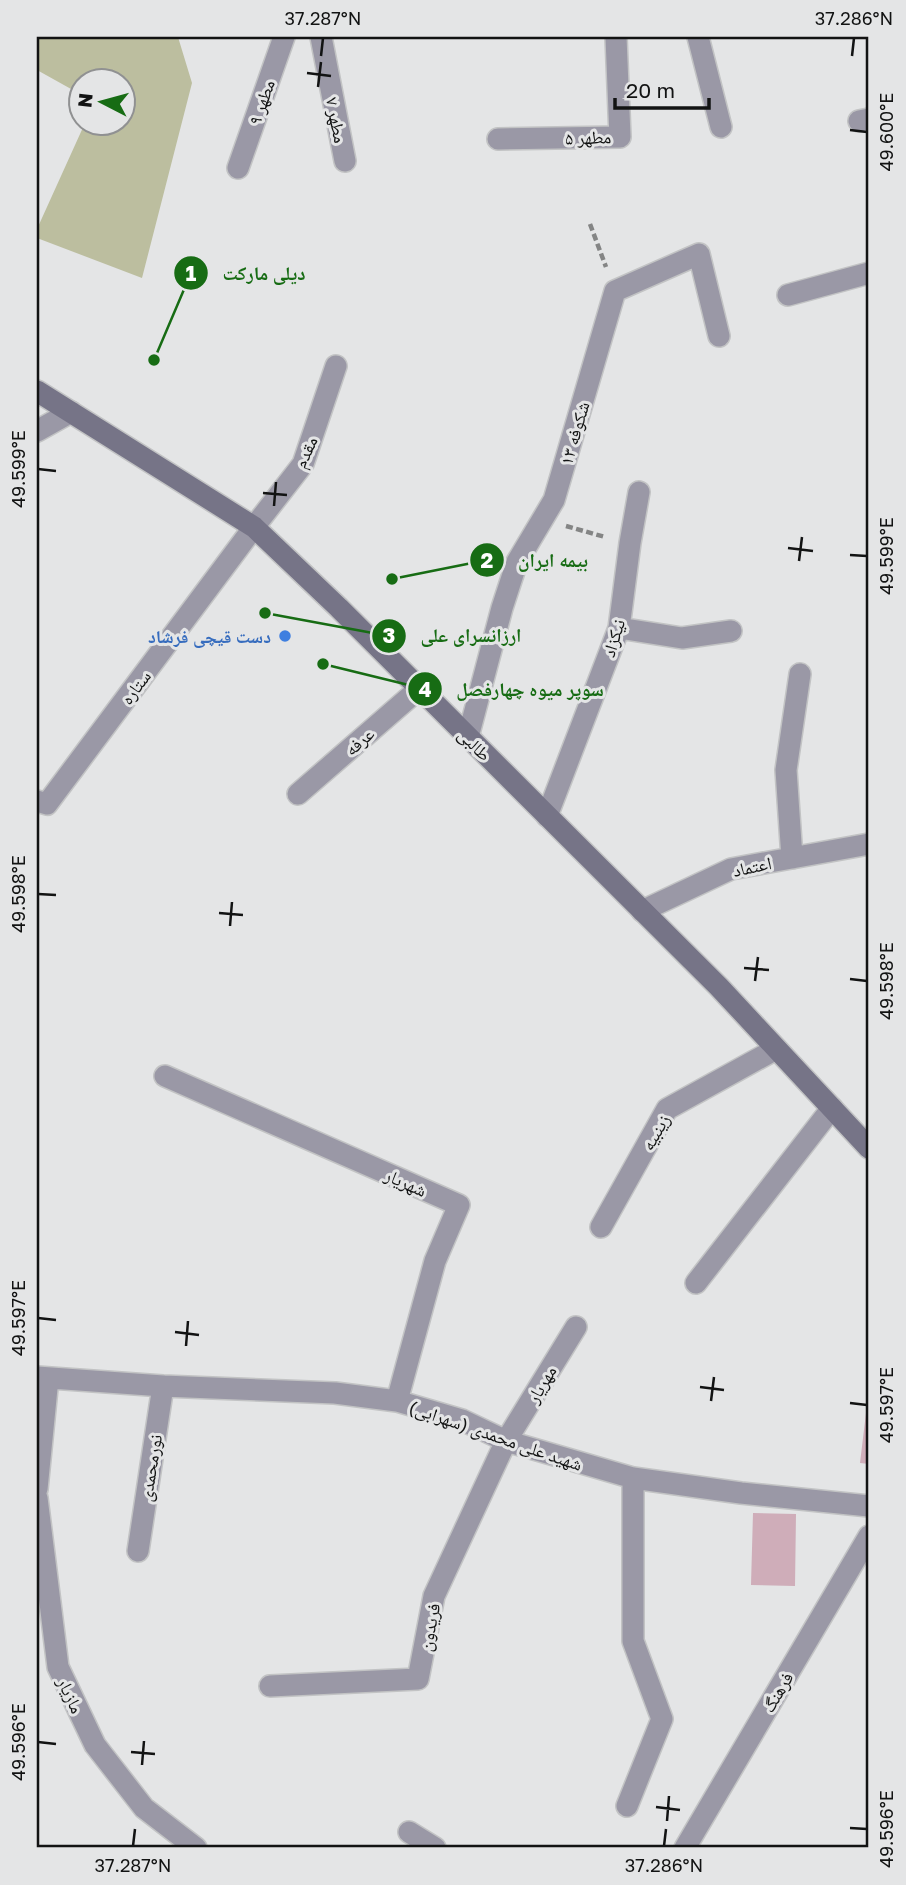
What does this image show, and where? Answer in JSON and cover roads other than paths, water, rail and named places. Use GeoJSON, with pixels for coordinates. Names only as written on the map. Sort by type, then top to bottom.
{"type":"FeatureCollection","features":[{"type":"Feature","properties":{"kind":"main road","name":"طالبی"},"geometry":{"type":"LineString","coordinates":[[37,391],[254,527],[420,688],[719,987],[869,1148]]}},
{"type":"Feature","properties":{"kind":"street","name":"مطهر ۹"},"geometry":{"type":"LineString","coordinates":[[238,168],[284,37]]}},
{"type":"Feature","properties":{"kind":"street","name":"مطهر ۷"},"geometry":{"type":"LineString","coordinates":[[321,37],[345,161]]}},
{"type":"Feature","properties":{"kind":"street","name":"مطهر ۵"},"geometry":{"type":"LineString","coordinates":[[498,139],[620,137],[616,37]]}},
{"type":"Feature","properties":{"kind":"street"},"geometry":{"type":"LineString","coordinates":[[698,37],[721,127]]}},
{"type":"Feature","properties":{"kind":"street","name":"شکوفه ۱۳"},"geometry":{"type":"LineString","coordinates":[[468,737],[517,562],[554,500],[615,291],[699,254],[719,336]]}},
{"type":"Feature","properties":{"kind":"street"},"geometry":{"type":"LineString","coordinates":[[788,295],[869,273]]}},
{"type":"Feature","properties":{"kind":"street","name":"مقدم"},"geometry":{"type":"LineString","coordinates":[[254,527],[303,464],[336,366]]}},
{"type":"Feature","properties":{"kind":"street"},"geometry":{"type":"LineString","coordinates":[[37,431],[71,411]]}},
{"type":"Feature","properties":{"kind":"street","name":"نیکزاد"},"geometry":{"type":"LineString","coordinates":[[547,816],[619,628],[639,492]]}},
{"type":"Feature","properties":{"kind":"street","name":"ستاره"},"geometry":{"type":"LineString","coordinates":[[37,801],[47,804],[254,527]]}},
{"type":"Feature","properties":{"kind":"street"},"geometry":{"type":"LineString","coordinates":[[619,628],[682,638],[731,631]]}},
{"type":"Feature","properties":{"kind":"street"},"geometry":{"type":"LineString","coordinates":[[792,858],[786,770],[800,674]]}},
{"type":"Feature","properties":{"kind":"street","name":"عرفه"},"geometry":{"type":"LineString","coordinates":[[298,794],[420,688]]}},
{"type":"Feature","properties":{"kind":"street","name":"اعتماد"},"geometry":{"type":"LineString","coordinates":[[642,911],[731,869],[869,844]]}},
{"type":"Feature","properties":{"kind":"street","name":"زینبیه"},"geometry":{"type":"LineString","coordinates":[[601,1227],[667,1109],[776,1049]]}},
{"type":"Feature","properties":{"kind":"street","name":"شهریار"},"geometry":{"type":"LineString","coordinates":[[165,1076],[459,1205],[435,1262],[397,1401]]}},
{"type":"Feature","properties":{"kind":"street"},"geometry":{"type":"LineString","coordinates":[[696,1283],[832,1108]]}},
{"type":"Feature","properties":{"kind":"street","name":"مهریار"},"geometry":{"type":"LineString","coordinates":[[506,1441],[576,1327]]}},
{"type":"Feature","properties":{"kind":"street"},"geometry":{"type":"LineString","coordinates":[[37,1489],[43,1377]]}},
{"type":"Feature","properties":{"kind":"street","name":"شهید علی محمدی (سهرابی)"},"geometry":{"type":"LineString","coordinates":[[43,1377],[163,1386],[335,1393],[397,1401],[462,1420],[506,1441],[633,1478],[741,1493],[869,1506]]}},
{"type":"Feature","properties":{"kind":"street","name":"نورمحمدی"},"geometry":{"type":"LineString","coordinates":[[138,1551],[163,1386]]}},
{"type":"Feature","properties":{"kind":"street","name":"فریدون"},"geometry":{"type":"LineString","coordinates":[[270,1686],[418,1679],[435,1596],[506,1441]]}},
{"type":"Feature","properties":{"kind":"street"},"geometry":{"type":"LineString","coordinates":[[627,1806],[662,1719],[633,1641],[633,1478]]}},
{"type":"Feature","properties":{"kind":"street","name":"مازیار"},"geometry":{"type":"LineString","coordinates":[[37,1498],[58,1667],[95,1745],[144,1808],[196,1848]]}},
{"type":"Feature","properties":{"kind":"street","name":"فرهنگ"},"geometry":{"type":"LineString","coordinates":[[685,1848],[869,1536]]}},
{"type":"Feature","properties":{"kind":"street"},"geometry":{"type":"LineString","coordinates":[[409,1832],[435,1848]]}},
{"type":"Feature","properties":{"kind":"place","name":"دیلی مارکت"},"geometry":{"type":"Point","coordinates":[154,360]}},
{"type":"Feature","properties":{"kind":"place","name":"بیمه ایران"},"geometry":{"type":"Point","coordinates":[392,579]}},
{"type":"Feature","properties":{"kind":"place","name":"ارزانسرای علی"},"geometry":{"type":"Point","coordinates":[265,613]}},
{"type":"Feature","properties":{"kind":"place","name":"دست قیچی فرشاد"},"geometry":{"type":"Point","coordinates":[285,636]}},
{"type":"Feature","properties":{"kind":"place","name":"سوپر میوه چهارفصل"},"geometry":{"type":"Point","coordinates":[323,664]}}]}
